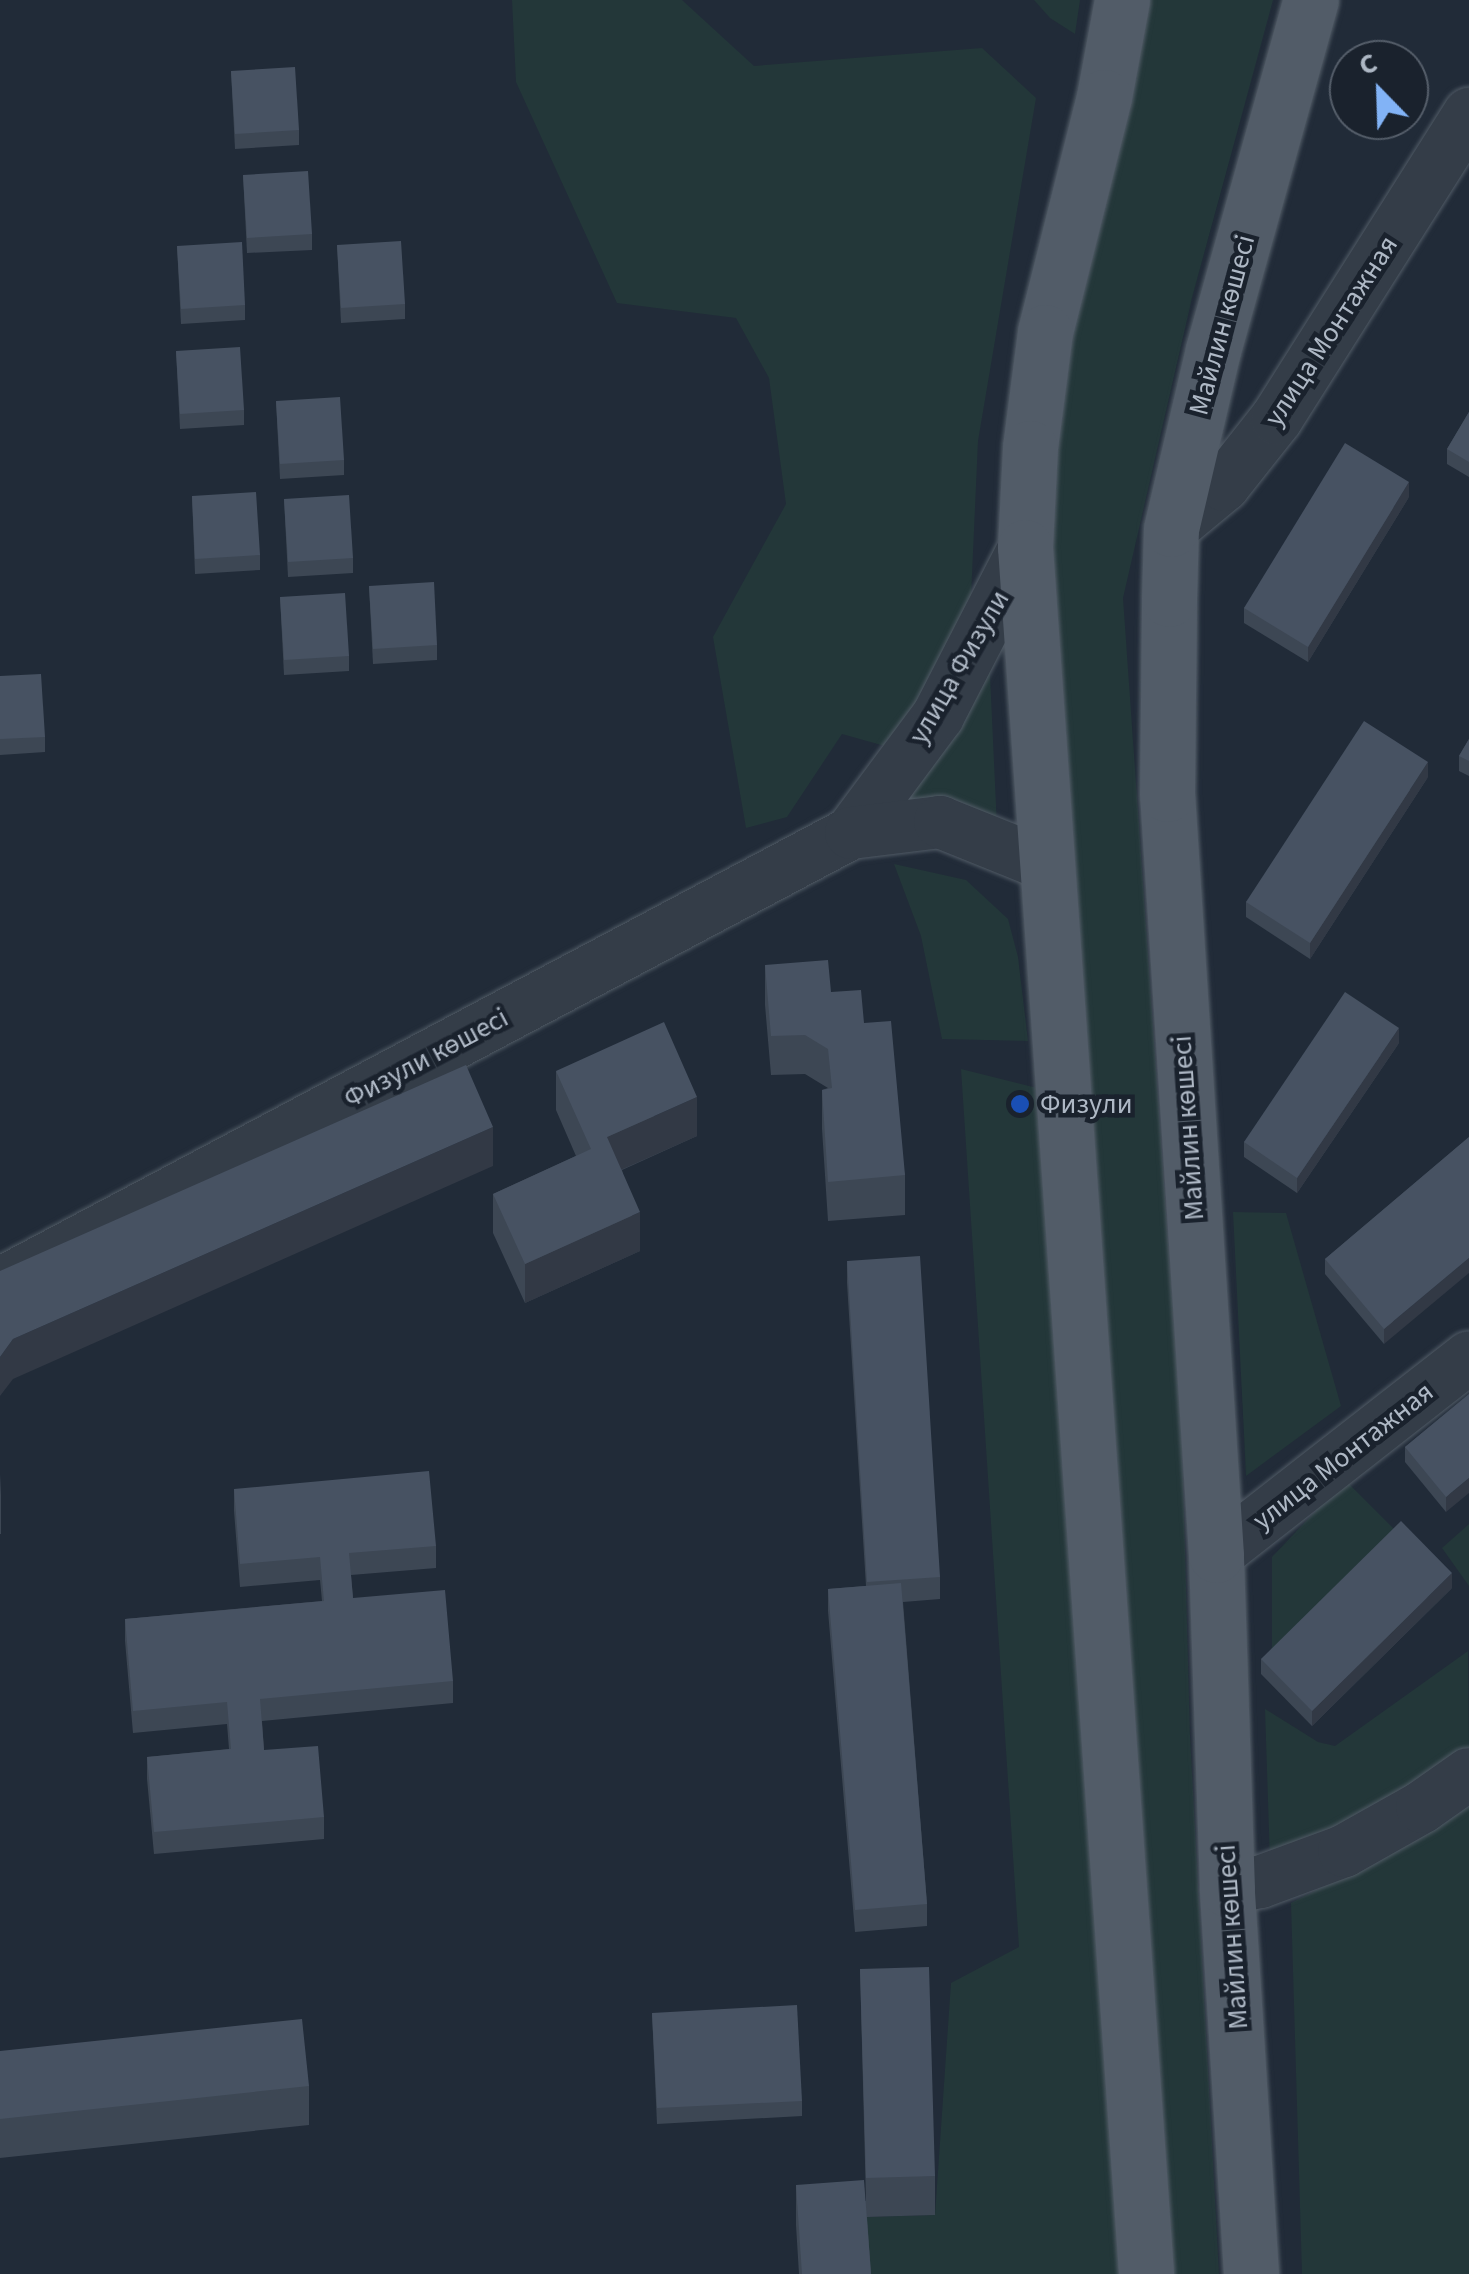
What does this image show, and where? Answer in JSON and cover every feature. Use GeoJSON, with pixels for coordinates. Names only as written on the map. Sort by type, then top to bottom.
{"type":"FeatureCollection","features":[{"type":"Feature","properties":{"kind":"main road"},"geometry":{"type":"LineString","coordinates":[[1122,0],[1104,97],[1044,332],[1030,448],[1026,547],[1146,2274]]}},
{"type":"Feature","properties":{"kind":"main road","name":"Майлин көшесі"},"geometry":{"type":"LineString","coordinates":[[1250,2274],[1227,1889],[1216,1554],[1167,794],[1172,529],[1213,350],[1311,0]]}},
{"type":"Feature","properties":{"kind":"street","name":"улица Монтажная"},"geometry":{"type":"LineString","coordinates":[[1172,529],[1224,485],[1277,418],[1469,114]]}},
{"type":"Feature","properties":{"kind":"street","name":"улица Физули"},"geometry":{"type":"LineString","coordinates":[[851,833],[938,716],[1026,547]]}},
{"type":"Feature","properties":{"kind":"street"},"geometry":{"type":"LineString","coordinates":[[851,833],[940,822],[1047,866]]}},
{"type":"Feature","properties":{"kind":"street","name":"Физули көшесі"},"geometry":{"type":"LineString","coordinates":[[0,1284],[851,833]]}},
{"type":"Feature","properties":{"kind":"street","name":"улица Монтажная"},"geometry":{"type":"LineString","coordinates":[[1216,1554],[1469,1358]]}},
{"type":"Feature","properties":{"kind":"street"},"geometry":{"type":"LineString","coordinates":[[1227,1889],[1260,1882],[1344,1851],[1422,1807],[1469,1774]]}},
{"type":"Feature","properties":{"kind":"green space"},"geometry":{"type":"Polygon","coordinates":[[[512,0],[682,0],[754,66],[982,48],[1036,98],[978,441],[971,597],[892,748],[842,734],[787,817],[746,828],[713,637],[786,504],[769,378],[736,318],[617,303],[516,82],[512,0]]]}},
{"type":"Feature","properties":{"kind":"green space"},"geometry":{"type":"Polygon","coordinates":[[[1034,0],[1080,0],[1075,34],[1050,18],[1034,0]]]}},
{"type":"Feature","properties":{"kind":"green space"},"geometry":{"type":"Polygon","coordinates":[[[1137,0],[1273,0],[1192,298],[1123,598],[1182,1439],[1190,1736],[1219,2274],[1164,2274],[1039,549],[1067,312],[1137,0]]]}},
{"type":"Feature","properties":{"kind":"green space"},"geometry":{"type":"Polygon","coordinates":[[[989,653],[997,827],[893,798],[989,653]]]}},
{"type":"Feature","properties":{"kind":"green space"},"geometry":{"type":"Polygon","coordinates":[[[894,864],[966,880],[1008,919],[1018,957],[1028,1041],[942,1039],[921,936],[894,864]]]}},
{"type":"Feature","properties":{"kind":"green space"},"geometry":{"type":"Polygon","coordinates":[[[961,1069],[1037,1088],[1120,2274],[870,2274],[866,2217],[935,2215],[951,1983],[1019,1947],[961,1069]]]}},
{"type":"Feature","properties":{"kind":"green space"},"geometry":{"type":"Polygon","coordinates":[[[1233,1212],[1286,1213],[1341,1406],[1246,1476],[1233,1212]]]}},
{"type":"Feature","properties":{"kind":"green space"},"geometry":{"type":"Polygon","coordinates":[[[1345,1480],[1401,1536],[1261,1674],[1272,1647],[1272,1557],[1345,1480]]]}},
{"type":"Feature","properties":{"kind":"green space"},"geometry":{"type":"Polygon","coordinates":[[[1469,1524],[1469,1586],[1442,1548],[1469,1524]]]}},
{"type":"Feature","properties":{"kind":"green space"},"geometry":{"type":"Polygon","coordinates":[[[1468,1651],[1469,1761],[1270,1862],[1265,1709],[1318,1742],[1335,1746],[1468,1651]]]}},
{"type":"Feature","properties":{"kind":"green space"},"geometry":{"type":"Polygon","coordinates":[[[1469,1798],[1469,2274],[1302,2274],[1291,1903],[1380,1858],[1469,1798]]]}},
{"type":"Feature","properties":{"kind":"building"},"geometry":{"type":"Polygon","coordinates":[[[295,67],[299,130],[235,134],[231,71],[295,67]]]}},
{"type":"Feature","properties":{"kind":"building"},"geometry":{"type":"Polygon","coordinates":[[[308,171],[312,234],[247,238],[243,175],[308,171]]]}},
{"type":"Feature","properties":{"kind":"building"},"geometry":{"type":"Polygon","coordinates":[[[401,241],[405,304],[341,308],[337,245],[401,241]]]}},
{"type":"Feature","properties":{"kind":"building"},"geometry":{"type":"Polygon","coordinates":[[[242,242],[245,305],[181,309],[177,246],[242,242]]]}},
{"type":"Feature","properties":{"kind":"building"},"geometry":{"type":"Polygon","coordinates":[[[240,347],[244,410],[180,414],[176,351],[240,347]]]}},
{"type":"Feature","properties":{"kind":"building"},"geometry":{"type":"Polygon","coordinates":[[[340,397],[344,460],[280,464],[276,401],[340,397]]]}},
{"type":"Feature","properties":{"kind":"building"},"geometry":{"type":"Polygon","coordinates":[[[1469,412],[1469,462],[1447,449],[1469,412]]]}},
{"type":"Feature","properties":{"kind":"building"},"geometry":{"type":"Polygon","coordinates":[[[1345,443],[1409,482],[1308,647],[1244,608],[1345,443]]]}},
{"type":"Feature","properties":{"kind":"building"},"geometry":{"type":"Polygon","coordinates":[[[256,492],[260,555],[195,559],[192,496],[256,492]]]}},
{"type":"Feature","properties":{"kind":"building"},"geometry":{"type":"Polygon","coordinates":[[[349,495],[353,558],[288,562],[284,499],[349,495]]]}},
{"type":"Feature","properties":{"kind":"building"},"geometry":{"type":"Polygon","coordinates":[[[434,582],[437,645],[373,649],[369,586],[434,582]]]}},
{"type":"Feature","properties":{"kind":"building"},"geometry":{"type":"Polygon","coordinates":[[[345,593],[349,656],[284,660],[280,597],[345,593]]]}},
{"type":"Feature","properties":{"kind":"building"},"geometry":{"type":"Polygon","coordinates":[[[41,674],[45,737],[0,739],[0,676],[41,674]]]}},
{"type":"Feature","properties":{"kind":"building"},"geometry":{"type":"Polygon","coordinates":[[[1364,721],[1428,762],[1310,943],[1246,902],[1364,721]]]}},
{"type":"Feature","properties":{"kind":"building"},"geometry":{"type":"Polygon","coordinates":[[[1469,739],[1469,761],[1459,756],[1469,739]]]}},
{"type":"Feature","properties":{"kind":"building"},"geometry":{"type":"Polygon","coordinates":[[[828,960],[831,992],[861,990],[864,1023],[891,1021],[905,1175],[828,1182],[822,1090],[832,1088],[828,1049],[805,1035],[771,1036],[765,965],[828,960]]]}},
{"type":"Feature","properties":{"kind":"building"},"geometry":{"type":"Polygon","coordinates":[[[1345,992],[1399,1028],[1297,1178],[1244,1142],[1345,992]]]}},
{"type":"Feature","properties":{"kind":"building"},"geometry":{"type":"Polygon","coordinates":[[[664,1022],[697,1097],[607,1137],[640,1212],[525,1264],[493,1194],[591,1149],[556,1071],[664,1022]]]}},
{"type":"Feature","properties":{"kind":"building"},"geometry":{"type":"Polygon","coordinates":[[[466,1065],[493,1127],[13,1339],[0,1357],[0,1271],[466,1065]]]}},
{"type":"Feature","properties":{"kind":"building"},"geometry":{"type":"Polygon","coordinates":[[[1469,1137],[1469,1258],[1384,1329],[1325,1259],[1469,1137]]]}},
{"type":"Feature","properties":{"kind":"building"},"geometry":{"type":"Polygon","coordinates":[[[920,1256],[940,1577],[867,1582],[847,1261],[920,1256]]]}},
{"type":"Feature","properties":{"kind":"building"},"geometry":{"type":"Polygon","coordinates":[[[1469,1394],[1469,1478],[1446,1497],[1405,1447],[1469,1394]]]}},
{"type":"Feature","properties":{"kind":"building"},"geometry":{"type":"Polygon","coordinates":[[[429,1471],[436,1546],[349,1553],[353,1598],[445,1590],[453,1681],[260,1699],[264,1750],[318,1746],[324,1817],[154,1832],[147,1757],[231,1749],[227,1702],[133,1711],[125,1619],[324,1601],[320,1557],[240,1564],[234,1489],[429,1471]]]}},
{"type":"Feature","properties":{"kind":"building"},"geometry":{"type":"Polygon","coordinates":[[[1401,1521],[1452,1573],[1312,1711],[1261,1659],[1401,1521]]]}},
{"type":"Feature","properties":{"kind":"building"},"geometry":{"type":"Polygon","coordinates":[[[901,1583],[927,1904],[855,1910],[828,1589],[901,1583]]]}},
{"type":"Feature","properties":{"kind":"building"},"geometry":{"type":"Polygon","coordinates":[[[929,1967],[935,2176],[866,2178],[860,1969],[929,1967]]]}},
{"type":"Feature","properties":{"kind":"building"},"geometry":{"type":"Polygon","coordinates":[[[797,2005],[802,2101],[657,2108],[652,2013],[797,2005]]]}},
{"type":"Feature","properties":{"kind":"building"},"geometry":{"type":"Polygon","coordinates":[[[302,2019],[309,2086],[0,2119],[0,2051],[302,2019]]]}},
{"type":"Feature","properties":{"kind":"building"},"geometry":{"type":"Polygon","coordinates":[[[864,2180],[871,2274],[802,2274],[796,2185],[864,2180]]]}},
{"type":"Feature","properties":{"kind":"place","name":"Физули"},"geometry":{"type":"Point","coordinates":[1020,1104]}}]}
